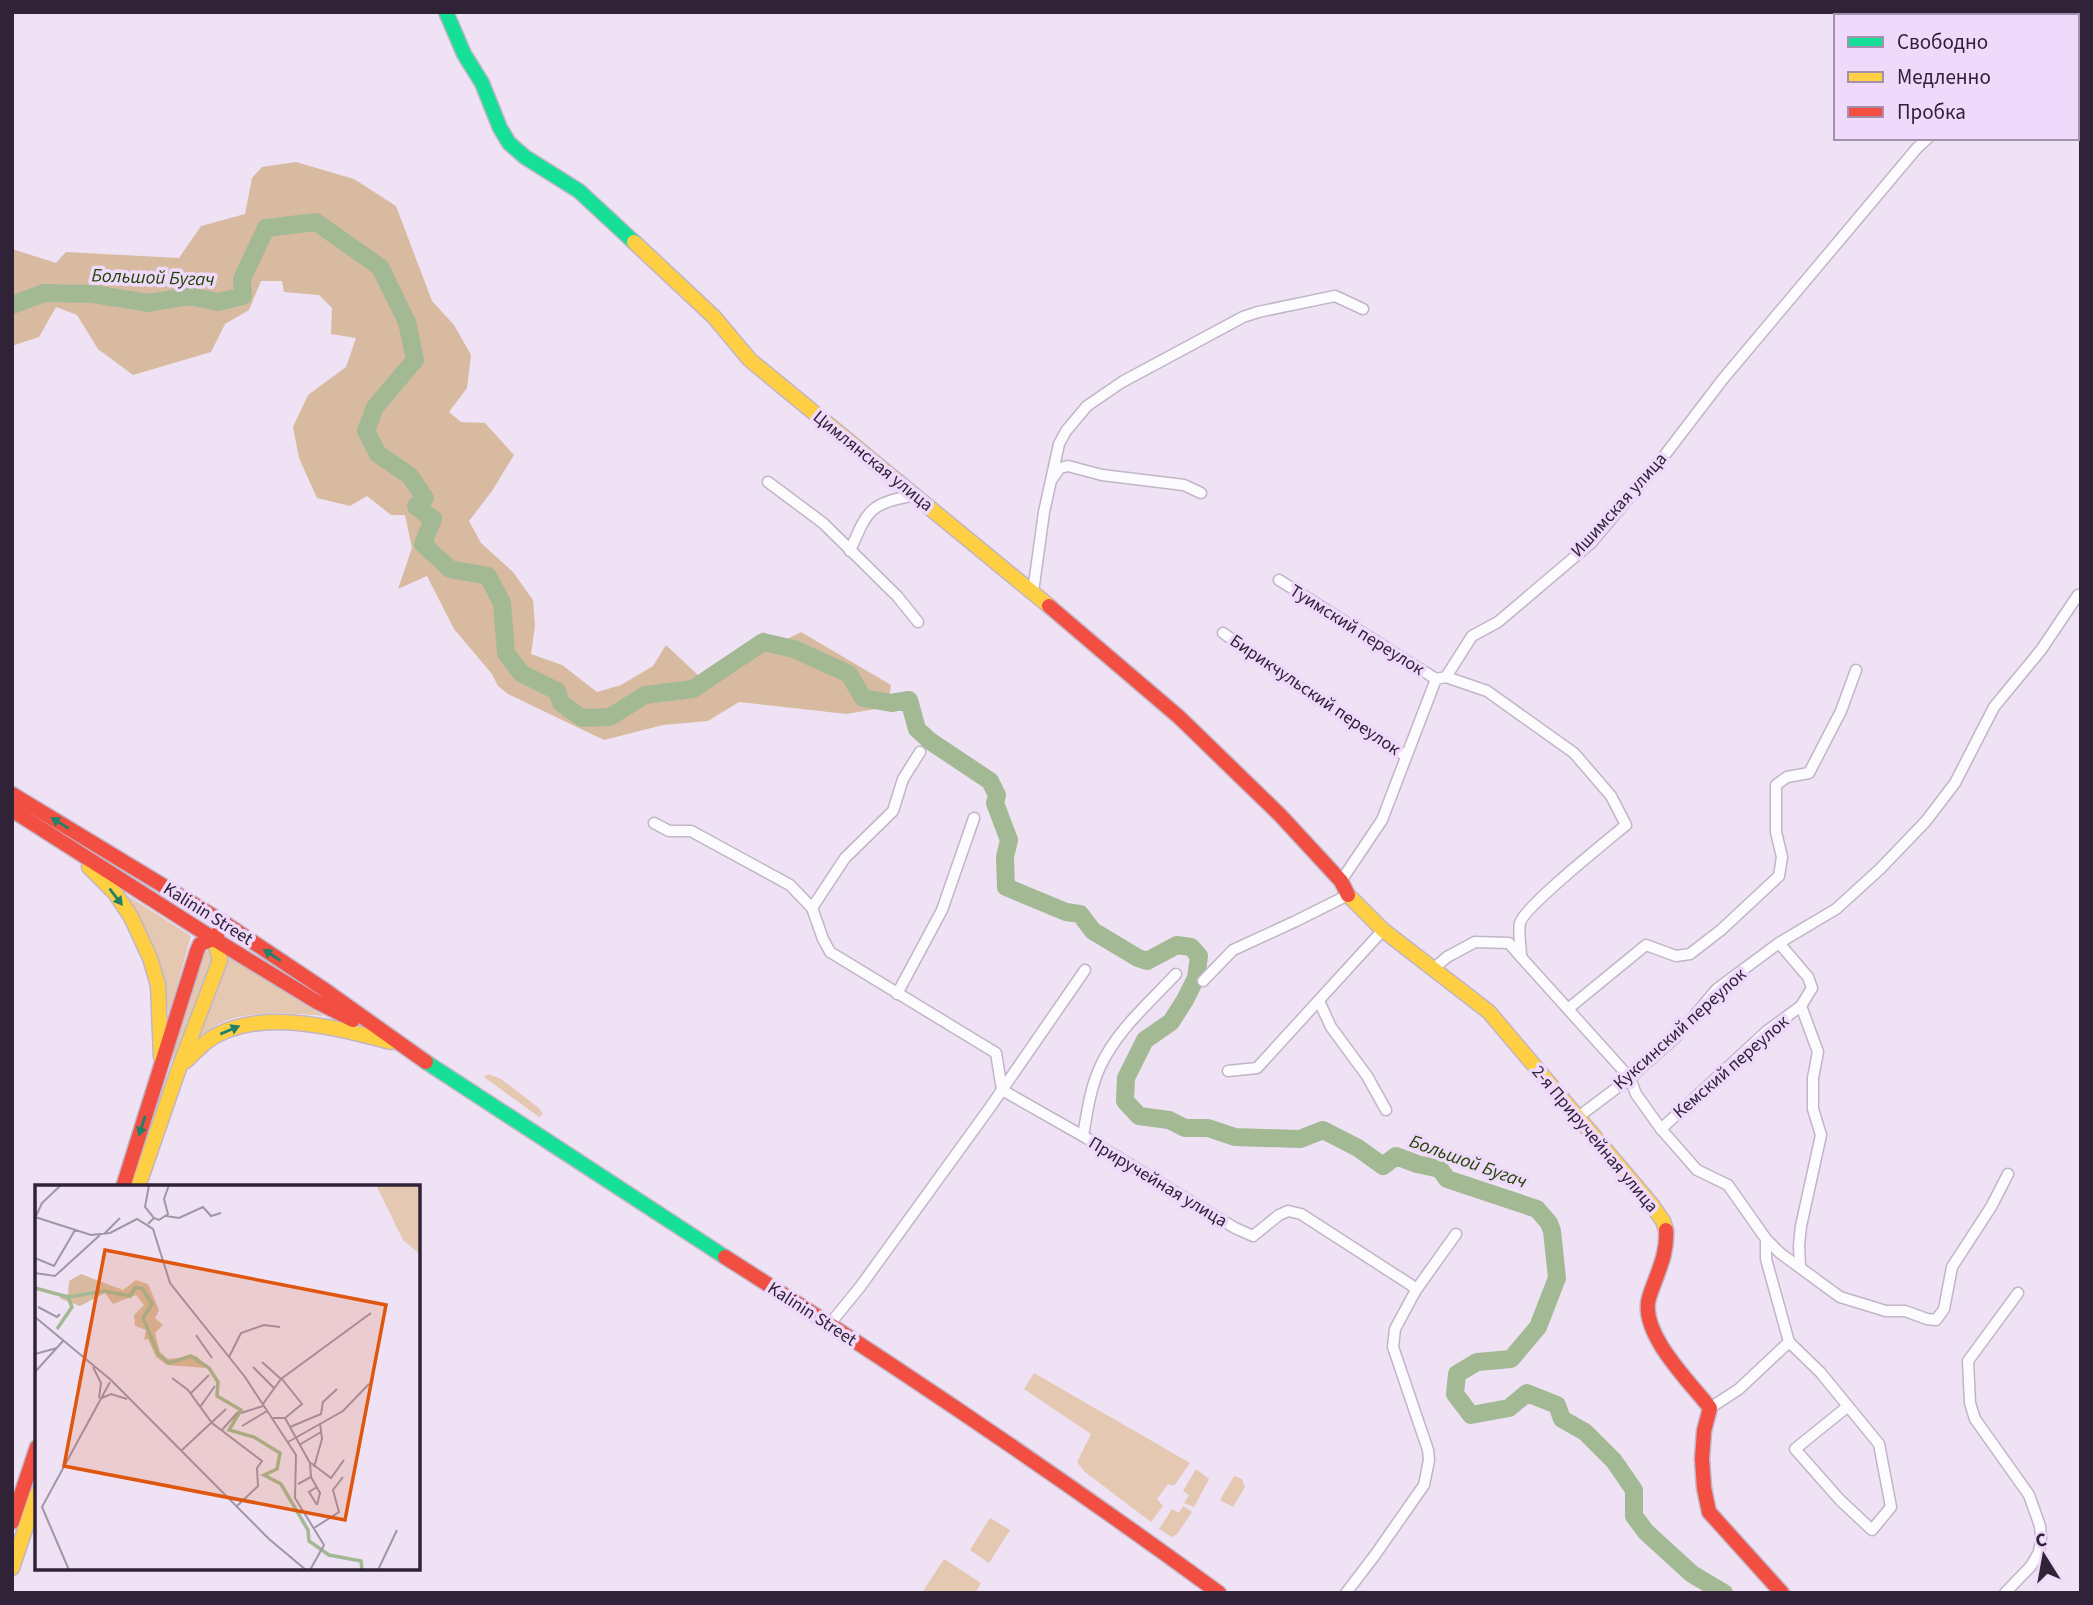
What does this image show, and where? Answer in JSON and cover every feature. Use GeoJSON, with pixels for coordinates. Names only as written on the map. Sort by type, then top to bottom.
{"type":"FeatureCollection","features":[{"type":"Feature","properties":{"kind":"main road","name":"Цимлянская улица"},"geometry":{"type":"LineString","coordinates":[[446,12],[509,143],[525,157],[579,191],[714,317],[750,360],[1033,592],[1179,718],[1280,815],[1344,888]]}},
{"type":"Feature","properties":{"kind":"main road","name":"Kalinin Street"},"geometry":{"type":"LineString","coordinates":[[12,794],[223,922],[322,988],[398,1044],[1058,1478],[1219,1593]]}},
{"type":"Feature","properties":{"kind":"main road","name":"Kalinin Street"},"geometry":{"type":"LineString","coordinates":[[12,810],[317,1002],[398,1044]]}},
{"type":"Feature","properties":{"kind":"main road"},"geometry":{"type":"LineString","coordinates":[[70,847],[115,893],[131,917],[150,958],[159,985],[161,1066]]}},
{"type":"Feature","properties":{"kind":"main road","name":"2-я Приручейная улица"},"geometry":{"type":"LineString","coordinates":[[1344,888],[1383,930],[1489,1012],[1653,1205],[1664,1224],[1667,1238],[1647,1304],[1648,1316],[1654,1334],[1664,1349],[1710,1408]]}},
{"type":"Feature","properties":{"kind":"main road"},"geometry":{"type":"LineString","coordinates":[[124,1185],[161,1066],[170,1046],[197,951],[200,944],[214,939],[223,922]]}},
{"type":"Feature","properties":{"kind":"main road"},"geometry":{"type":"LineString","coordinates":[[139,1185],[177,1071],[220,960],[214,939]]}},
{"type":"Feature","properties":{"kind":"main road"},"geometry":{"type":"LineString","coordinates":[[177,1071],[210,1039],[237,1026],[297,1023],[341,1030],[398,1044]]}},
{"type":"Feature","properties":{"kind":"main road"},"geometry":{"type":"LineString","coordinates":[[1710,1408],[1704,1420],[1702,1481],[1709,1512],[1782,1593]]}},
{"type":"Feature","properties":{"kind":"main road"},"geometry":{"type":"LineString","coordinates":[[12,1522],[35,1453]]}},
{"type":"Feature","properties":{"kind":"main road"},"geometry":{"type":"LineString","coordinates":[[12,1569],[35,1500]]}},
{"type":"Feature","properties":{"kind":"street","name":"Ишимская улица"},"geometry":{"type":"LineString","coordinates":[[1344,888],[1382,820],[1406,756],[1441,678],[1472,636],[1498,622],[1591,543],[1661,460],[1791,296],[1926,140]]}},
{"type":"Feature","properties":{"kind":"street"},"geometry":{"type":"LineString","coordinates":[[1033,592],[1050,482],[1059,444],[1087,406],[1122,382],[1238,319],[1258,312],[1335,296],[1363,309]]}},
{"type":"Feature","properties":{"kind":"street"},"geometry":{"type":"LineString","coordinates":[[1050,482],[1060,468],[1068,466],[1102,475],[1184,485],[1201,492]]}},
{"type":"Feature","properties":{"kind":"street"},"geometry":{"type":"LineString","coordinates":[[768,482],[823,523],[897,596],[918,622]]}},
{"type":"Feature","properties":{"kind":"street"},"geometry":{"type":"LineString","coordinates":[[850,551],[869,511],[890,500],[915,495]]}},
{"type":"Feature","properties":{"kind":"street","name":"Туимский переулок"},"geometry":{"type":"LineString","coordinates":[[1279,580],[1441,678],[1487,691],[1574,753],[1611,796],[1626,825],[1525,915],[1520,923],[1521,957]]}},
{"type":"Feature","properties":{"kind":"street","name":"Куксинский переулок"},"geometry":{"type":"LineString","coordinates":[[1578,1117],[1630,1078],[1676,1037],[1717,989],[1779,943],[1836,909],[1880,869],[1926,821],[1955,783],[1994,707],[2041,650],[2078,595]]}},
{"type":"Feature","properties":{"kind":"street","name":"Бирикчульский переулок"},"geometry":{"type":"LineString","coordinates":[[1223,633],[1317,699],[1406,756]]}},
{"type":"Feature","properties":{"kind":"street"},"geometry":{"type":"LineString","coordinates":[[1569,1008],[1646,945],[1676,956],[1690,954],[1779,876],[1782,857],[1776,832],[1776,785],[1787,776],[1809,773],[1841,711],[1856,670]]}},
{"type":"Feature","properties":{"kind":"street"},"geometry":{"type":"LineString","coordinates":[[812,908],[845,859],[893,811],[903,779],[920,752]]}},
{"type":"Feature","properties":{"kind":"street"},"geometry":{"type":"LineString","coordinates":[[897,994],[942,910],[974,818]]}},
{"type":"Feature","properties":{"kind":"street"},"geometry":{"type":"LineString","coordinates":[[654,823],[669,831],[691,831],[790,886],[812,908],[830,952],[996,1053],[1002,1090]]}},
{"type":"Feature","properties":{"kind":"street"},"geometry":{"type":"LineString","coordinates":[[1203,981],[1233,950],[1296,921],[1344,888]]}},
{"type":"Feature","properties":{"kind":"street"},"geometry":{"type":"LineString","coordinates":[[1228,1071],[1257,1068],[1383,930]]}},
{"type":"Feature","properties":{"kind":"street"},"geometry":{"type":"LineString","coordinates":[[1433,969],[1447,957],[1475,942],[1508,943],[1630,1078],[1636,1094],[1661,1129],[1697,1170],[1728,1185],[1766,1239],[1780,1253],[1840,1297],[1886,1311],[1905,1311],[1936,1320],[1944,1309],[1952,1267],[1991,1207],[2008,1174]]}},
{"type":"Feature","properties":{"kind":"street"},"geometry":{"type":"LineString","coordinates":[[1779,943],[1808,977],[1812,988],[1801,1006],[1818,1052],[1813,1078],[1813,1109],[1821,1135],[1801,1226],[1800,1267]]}},
{"type":"Feature","properties":{"kind":"street"},"geometry":{"type":"LineString","coordinates":[[829,1325],[860,1287],[1085,970]]}},
{"type":"Feature","properties":{"kind":"street"},"geometry":{"type":"LineString","coordinates":[[1083,1136],[1089,1099],[1100,1067],[1121,1032],[1176,974]]}},
{"type":"Feature","properties":{"kind":"street"},"geometry":{"type":"LineString","coordinates":[[1319,1001],[1331,1027],[1367,1076],[1386,1110]]}},
{"type":"Feature","properties":{"kind":"street","name":"Кемский переулок"},"geometry":{"type":"LineString","coordinates":[[1661,1129],[1768,1031],[1801,1006]]}},
{"type":"Feature","properties":{"kind":"street","name":"Приручейная улица"},"geometry":{"type":"LineString","coordinates":[[1002,1090],[1235,1228],[1253,1236],[1287,1210],[1301,1214],[1416,1290]]}},
{"type":"Feature","properties":{"kind":"street"},"geometry":{"type":"LineString","coordinates":[[1346,1593],[1424,1485],[1427,1477],[1428,1450],[1392,1347],[1395,1329],[1416,1290],[1456,1234]]}},
{"type":"Feature","properties":{"kind":"street"},"geometry":{"type":"LineString","coordinates":[[1766,1239],[1766,1259],[1789,1342],[1820,1372],[1879,1444],[1891,1507],[1872,1530],[1840,1500],[1795,1449],[1847,1407]]}},
{"type":"Feature","properties":{"kind":"street"},"geometry":{"type":"LineString","coordinates":[[2005,1593],[2031,1566],[2039,1552],[2040,1526],[2029,1495],[1975,1419],[1970,1403],[1969,1361],[2018,1293]]}},
{"type":"Feature","properties":{"kind":"street"},"geometry":{"type":"LineString","coordinates":[[1710,1408],[1739,1389],[1789,1342]]}},
{"type":"Feature","properties":{"kind":"shaded area"},"geometry":{"type":"Polygon","coordinates":[[[296,162],[354,179],[396,206],[432,301],[454,325],[471,355],[467,388],[449,412],[461,422],[485,423],[514,455],[492,491],[469,521],[481,543],[513,572],[533,600],[535,626],[531,654],[562,665],[597,692],[621,685],[653,666],[666,645],[700,677],[763,632],[781,642],[801,632],[891,685],[888,707],[846,714],[739,702],[708,721],[663,725],[604,740],[508,694],[498,686],[492,674],[454,629],[427,576],[398,589],[412,548],[405,515],[391,515],[367,496],[350,506],[317,498],[299,458],[293,427],[308,395],[346,367],[356,338],[331,334],[332,308],[319,295],[284,292],[282,281],[261,281],[249,310],[225,324],[211,352],[133,375],[98,349],[77,315],[56,307],[39,337],[12,346],[12,249],[56,263],[66,252],[179,258],[201,226],[245,214],[252,178],[262,167],[296,162]]]}},
{"type":"Feature","properties":{"kind":"shaded area"},"geometry":{"type":"Polygon","coordinates":[[[122,892],[191,936],[169,1014],[152,950],[139,920],[122,892]]]}},
{"type":"Feature","properties":{"kind":"shaded area"},"geometry":{"type":"Polygon","coordinates":[[[209,950],[213,958],[174,1061],[171,1060],[205,953],[209,950]]]}},
{"type":"Feature","properties":{"kind":"shaded area"},"geometry":{"type":"Polygon","coordinates":[[[229,958],[324,1016],[249,1015],[224,1022],[198,1037],[229,958]]]}},
{"type":"Feature","properties":{"kind":"shaded area"},"geometry":{"type":"Polygon","coordinates":[[[488,1074],[501,1079],[543,1114],[539,1117],[484,1077],[488,1074]]]}},
{"type":"Feature","properties":{"kind":"shaded area"},"geometry":{"type":"Polygon","coordinates":[[[1034,1373],[1190,1463],[1174,1486],[1168,1484],[1157,1499],[1163,1506],[1151,1522],[1085,1472],[1077,1462],[1091,1434],[1024,1389],[1034,1373]]]}},
{"type":"Feature","properties":{"kind":"shaded area"},"geometry":{"type":"Polygon","coordinates":[[[1196,1469],[1209,1479],[1194,1507],[1184,1503],[1189,1495],[1183,1491],[1196,1469]]]}},
{"type":"Feature","properties":{"kind":"shaded area"},"geometry":{"type":"Polygon","coordinates":[[[1234,1476],[1242,1479],[1245,1487],[1233,1507],[1220,1500],[1234,1476]]]}},
{"type":"Feature","properties":{"kind":"shaded area"},"geometry":{"type":"Polygon","coordinates":[[[1183,1506],[1192,1512],[1177,1534],[1172,1537],[1159,1529],[1172,1509],[1179,1513],[1183,1506]]]}},
{"type":"Feature","properties":{"kind":"shaded area"},"geometry":{"type":"Polygon","coordinates":[[[990,1518],[1010,1530],[989,1563],[970,1550],[990,1518]]]}},
{"type":"Feature","properties":{"kind":"shaded area"},"geometry":{"type":"Polygon","coordinates":[[[944,1559],[981,1583],[975,1593],[923,1591],[944,1559]]]}},
{"type":"Feature","properties":{"kind":"waterway","name":"Большой Бугач"},"geometry":{"type":"LineString","coordinates":[[12,305],[44,293],[93,294],[149,303],[190,296],[218,302],[243,296],[242,279],[266,228],[316,222],[380,267],[407,322],[415,360],[375,407],[366,431],[378,454],[410,476],[425,498],[416,506],[433,519],[423,544],[450,569],[488,576],[502,603],[506,653],[521,673],[557,691],[561,703],[582,718],[610,717],[645,695],[693,689],[763,642],[794,649],[849,674],[863,698],[891,703],[909,700],[917,729],[930,741],[990,781],[997,795],[995,803],[1009,840],[1005,857],[1006,887],[1066,912],[1080,914],[1093,931],[1138,958],[1147,961],[1177,945],[1191,947],[1199,956],[1196,978],[1185,1000],[1171,1022],[1145,1040],[1126,1078],[1125,1101],[1139,1116],[1169,1120],[1185,1128],[1208,1128],[1235,1137],[1300,1139],[1323,1130],[1358,1148],[1383,1166],[1396,1156],[1440,1169],[1447,1179],[1537,1209],[1552,1231],[1557,1278],[1538,1327],[1511,1359],[1477,1362],[1457,1374],[1455,1394],[1471,1415],[1509,1408],[1527,1393],[1557,1405],[1562,1419],[1585,1432],[1614,1461],[1634,1490],[1634,1516],[1646,1532],[1692,1574],[1724,1593]]}},
{"type":"Feature","properties":{"kind":"traffic: fast"},"geometry":{"type":"LineString","coordinates":[[446,12],[509,143],[525,157],[579,191],[634,242]]}},
{"type":"Feature","properties":{"kind":"traffic: fast"},"geometry":{"type":"LineString","coordinates":[[426,1062],[725,1257]]}},
{"type":"Feature","properties":{"kind":"traffic: slow"},"geometry":{"type":"LineString","coordinates":[[634,242],[714,317],[750,360],[1049,606]]}},
{"type":"Feature","properties":{"kind":"traffic: slow"},"geometry":{"type":"LineString","coordinates":[[89,867],[115,893],[131,917],[150,958],[158,985],[161,1057]]}},
{"type":"Feature","properties":{"kind":"traffic: slow"},"geometry":{"type":"LineString","coordinates":[[1348,895],[1383,930],[1489,1012],[1652,1205],[1666,1230]]}},
{"type":"Feature","properties":{"kind":"traffic: slow"},"geometry":{"type":"LineString","coordinates":[[139,1185],[220,960],[214,939]]}},
{"type":"Feature","properties":{"kind":"traffic: slow"},"geometry":{"type":"LineString","coordinates":[[186,1061],[206,1042],[226,1031],[248,1024],[272,1022],[321,1026],[391,1042]]}},
{"type":"Feature","properties":{"kind":"traffic: slow"},"geometry":{"type":"LineString","coordinates":[[12,1568],[35,1500]]}},
{"type":"Feature","properties":{"kind":"traffic: jam"},"geometry":{"type":"LineString","coordinates":[[1049,606],[1179,717],[1280,815],[1341,881],[1348,895]]}},
{"type":"Feature","properties":{"kind":"traffic: jam"},"geometry":{"type":"LineString","coordinates":[[12,794],[223,922],[426,1062]]}},
{"type":"Feature","properties":{"kind":"traffic: jam"},"geometry":{"type":"LineString","coordinates":[[12,810],[214,939],[317,1002],[353,1020]]}},
{"type":"Feature","properties":{"kind":"traffic: jam"},"geometry":{"type":"LineString","coordinates":[[124,1185],[197,951],[200,944],[214,939],[217,934]]}},
{"type":"Feature","properties":{"kind":"traffic: jam"},"geometry":{"type":"LineString","coordinates":[[1666,1230],[1663,1256],[1649,1298],[1648,1312],[1652,1326],[1668,1356],[1710,1408],[1704,1431],[1702,1459],[1709,1512],[1782,1593]]}},
{"type":"Feature","properties":{"kind":"traffic: jam"},"geometry":{"type":"LineString","coordinates":[[725,1257],[975,1421],[1219,1593]]}},
{"type":"Feature","properties":{"kind":"traffic: jam"},"geometry":{"type":"LineString","coordinates":[[12,1522],[35,1453]]}}]}
